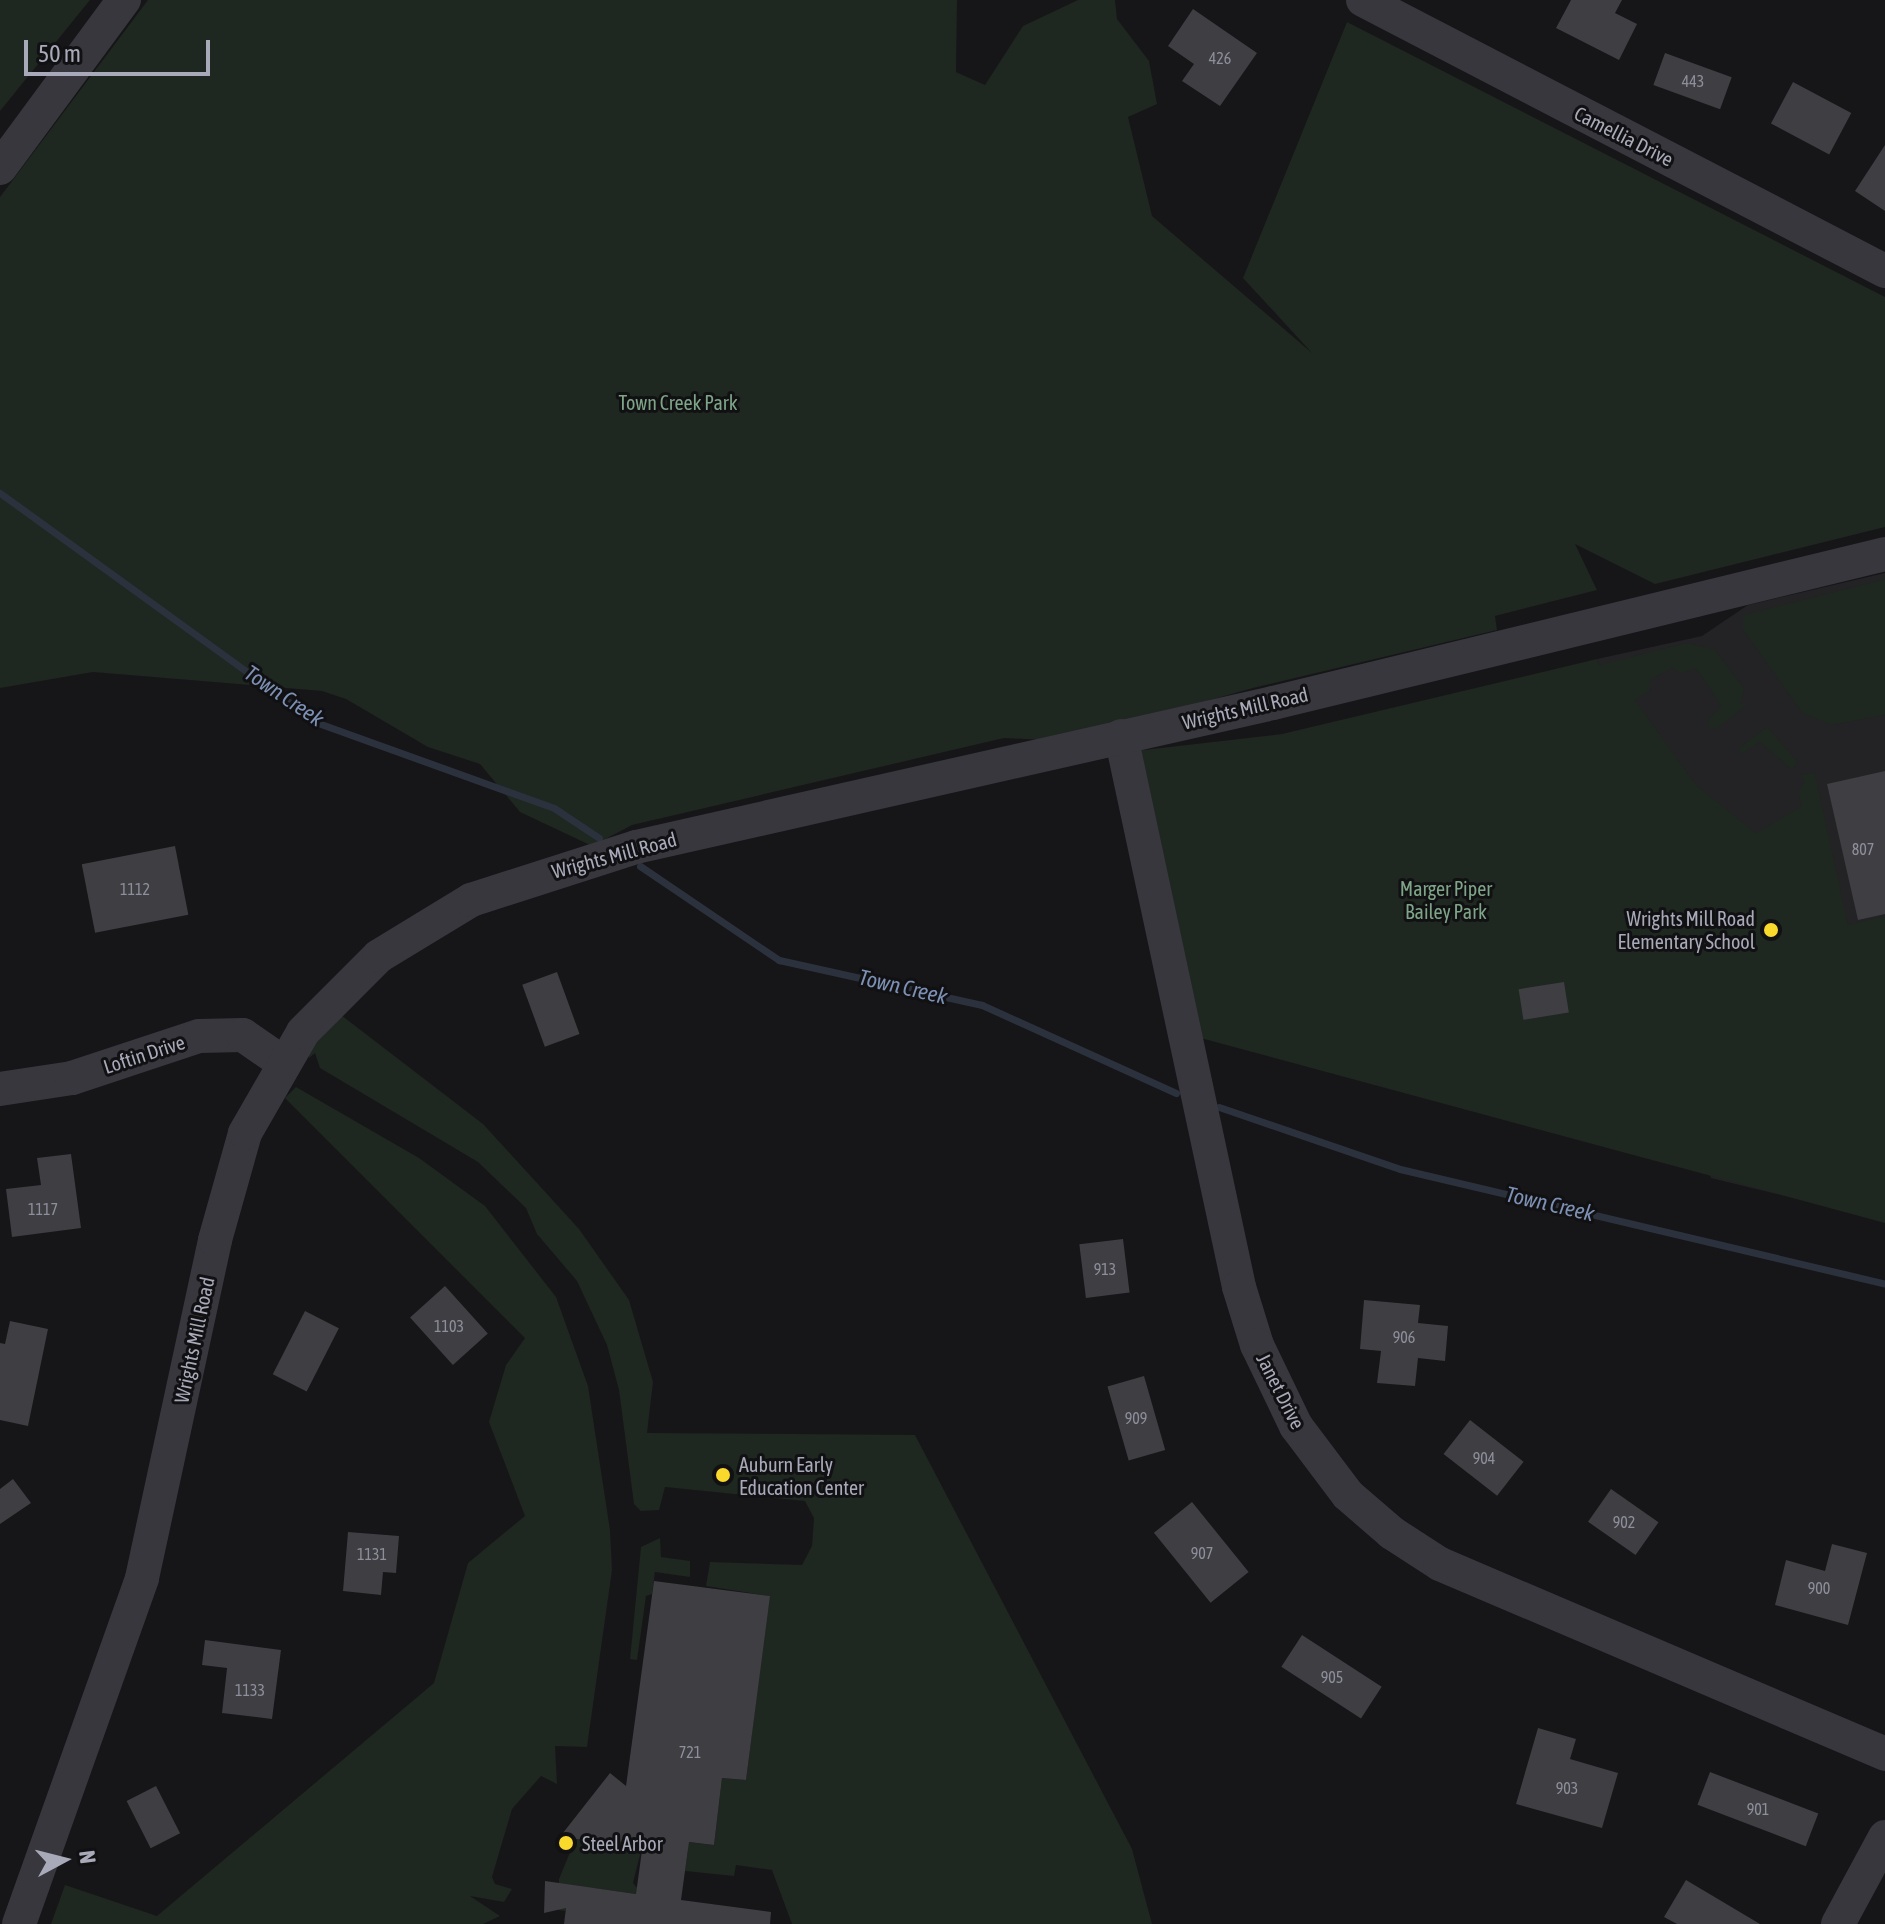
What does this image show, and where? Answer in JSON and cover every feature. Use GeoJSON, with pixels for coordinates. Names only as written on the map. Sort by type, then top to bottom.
{"type":"FeatureCollection","features":[{"type":"Feature","properties":{"kind":"street"},"geometry":{"type":"LineString","coordinates":[[0,168],[124,0]]}},
{"type":"Feature","properties":{"kind":"street","name":"Camellia Drive"},"geometry":{"type":"LineString","coordinates":[[1363,0],[1885,271]]}},
{"type":"Feature","properties":{"kind":"street","name":"Wrights Mill Road"},"geometry":{"type":"LineString","coordinates":[[19,1924],[142,1578],[215,1240],[245,1133],[282,1062],[326,1004],[379,956],[439,916],[499,890],[636,847],[1121,736],[1885,554]]}},
{"type":"Feature","properties":{"kind":"street","name":"Janet Drive"},"geometry":{"type":"LineString","coordinates":[[1121,736],[1239,1287],[1257,1345],[1296,1426],[1331,1472],[1392,1533],[1440,1564],[1885,1754]]}},
{"type":"Feature","properties":{"kind":"street","name":"Loftin Drive"},"geometry":{"type":"LineString","coordinates":[[0,1089],[72,1078],[199,1036],[243,1035],[282,1062]]}},
{"type":"Feature","properties":{"kind":"street"},"geometry":{"type":"LineString","coordinates":[[1838,1924],[1885,1837]]}},
{"type":"Feature","properties":{"kind":"shaded area","name":"Wrights Mill Road Elementary School"},"geometry":{"type":"Polygon","coordinates":[[[1885,573],[1885,1220],[1711,1178],[1597,659],[1702,636],[1748,605],[1885,573]]]}},
{"type":"Feature","properties":{"kind":"green space"},"geometry":{"type":"Polygon","coordinates":[[[0,0],[90,0],[0,111],[0,0]]]}},
{"type":"Feature","properties":{"kind":"green space","name":"Town Creek Park"},"geometry":{"type":"Polygon","coordinates":[[[148,0],[957,0],[956,72],[985,85],[1023,26],[1078,0],[1115,0],[1117,19],[1149,61],[1157,104],[1128,117],[1152,216],[1312,353],[1243,278],[1347,22],[1885,297],[1885,527],[1655,584],[1575,544],[1597,590],[1495,616],[1497,630],[1253,688],[1064,741],[1004,738],[632,825],[592,846],[520,812],[480,764],[428,747],[346,699],[322,691],[93,672],[0,688],[0,197],[148,0]]]}},
{"type":"Feature","properties":{"kind":"green space"},"geometry":{"type":"Polygon","coordinates":[[[1885,579],[1885,715],[1832,725],[1803,714],[1743,630],[1743,615],[1885,579]]]}},
{"type":"Feature","properties":{"kind":"green space","name":"Marger Piper Bailey Park"},"geometry":{"type":"Polygon","coordinates":[[[1686,643],[1714,649],[1744,688],[1741,703],[1748,704],[1718,728],[1709,728],[1708,720],[1721,706],[1696,668],[1680,674],[1673,668],[1651,679],[1650,691],[1635,700],[1696,785],[1756,833],[1802,806],[1798,792],[1804,782],[1801,774],[1815,773],[1848,925],[1885,916],[1885,1223],[1197,1037],[1135,751],[1282,734],[1597,659],[1599,665],[1686,643]]]}},
{"type":"Feature","properties":{"kind":"green space"},"geometry":{"type":"Polygon","coordinates":[[[1767,727],[1798,762],[1792,770],[1760,742],[1740,755],[1740,747],[1767,727]]]}},
{"type":"Feature","properties":{"kind":"green space"},"geometry":{"type":"Polygon","coordinates":[[[341,1015],[483,1124],[579,1229],[629,1300],[653,1382],[647,1433],[915,1435],[1132,1849],[1152,1924],[792,1924],[772,1870],[736,1865],[734,1876],[685,1871],[688,1849],[680,1841],[714,1845],[722,1778],[746,1780],[769,1596],[706,1586],[710,1562],[802,1565],[812,1546],[814,1518],[805,1501],[665,1487],[659,1510],[641,1511],[634,1504],[619,1390],[607,1345],[577,1281],[537,1234],[526,1208],[478,1162],[320,1068],[315,1053],[309,1058],[308,1052],[341,1015]]]}},
{"type":"Feature","properties":{"kind":"green space"},"geometry":{"type":"Polygon","coordinates":[[[296,1087],[419,1158],[485,1206],[556,1297],[588,1386],[610,1530],[612,1570],[587,1747],[555,1746],[557,1784],[541,1776],[512,1809],[492,1877],[495,1884],[512,1889],[504,1902],[470,1896],[500,1916],[483,1924],[51,1924],[65,1885],[157,1916],[434,1683],[468,1563],[525,1516],[489,1422],[506,1365],[525,1338],[285,1098],[296,1087]]]}},
{"type":"Feature","properties":{"kind":"green space"},"geometry":{"type":"Polygon","coordinates":[[[660,1538],[661,1557],[690,1561],[690,1577],[655,1572],[652,1594],[646,1596],[637,1660],[630,1659],[641,1547],[660,1538]]]}},
{"type":"Feature","properties":{"kind":"green space"},"geometry":{"type":"Polygon","coordinates":[[[576,1838],[643,1843],[633,1883],[643,1895],[593,1888],[565,1911],[558,1910],[559,1879],[576,1838]]]}},
{"type":"Feature","properties":{"kind":"building"},"geometry":{"type":"Polygon","coordinates":[[[1571,0],[1622,0],[1615,13],[1637,24],[1619,60],[1556,28],[1571,0]]]}},
{"type":"Feature","properties":{"kind":"building"},"geometry":{"type":"Polygon","coordinates":[[[1193,9],[1257,53],[1220,106],[1182,81],[1194,64],[1168,46],[1193,9]]]}},
{"type":"Feature","properties":{"kind":"building"},"geometry":{"type":"Polygon","coordinates":[[[1665,53],[1732,77],[1720,109],[1653,85],[1665,53]]]}},
{"type":"Feature","properties":{"kind":"building"},"geometry":{"type":"Polygon","coordinates":[[[1793,82],[1851,113],[1829,154],[1771,123],[1793,82]]]}},
{"type":"Feature","properties":{"kind":"building"},"geometry":{"type":"Polygon","coordinates":[[[1885,145],[1885,211],[1855,191],[1885,145]]]}},
{"type":"Feature","properties":{"kind":"building"},"geometry":{"type":"Polygon","coordinates":[[[1885,771],[1885,914],[1858,920],[1827,784],[1885,771]]]}},
{"type":"Feature","properties":{"kind":"building"},"geometry":{"type":"Polygon","coordinates":[[[175,846],[188,915],[95,933],[82,864],[175,846]]]}},
{"type":"Feature","properties":{"kind":"building"},"geometry":{"type":"Polygon","coordinates":[[[557,972],[580,1034],[545,1047],[522,985],[557,972]]]}},
{"type":"Feature","properties":{"kind":"building"},"geometry":{"type":"Polygon","coordinates":[[[1564,982],[1569,1013],[1523,1020],[1519,989],[1564,982]]]}},
{"type":"Feature","properties":{"kind":"building"},"geometry":{"type":"Polygon","coordinates":[[[71,1154],[81,1228],[12,1237],[6,1189],[41,1185],[37,1158],[71,1154]]]}},
{"type":"Feature","properties":{"kind":"building"},"geometry":{"type":"Polygon","coordinates":[[[1123,1239],[1130,1293],[1086,1298],[1079,1244],[1123,1239]]]}},
{"type":"Feature","properties":{"kind":"building"},"geometry":{"type":"Polygon","coordinates":[[[445,1286],[488,1334],[453,1365],[410,1317],[445,1286]]]}},
{"type":"Feature","properties":{"kind":"building"},"geometry":{"type":"Polygon","coordinates":[[[1364,1300],[1420,1305],[1418,1323],[1448,1326],[1445,1361],[1418,1358],[1415,1386],[1377,1383],[1381,1351],[1360,1349],[1364,1300]]]}},
{"type":"Feature","properties":{"kind":"building"},"geometry":{"type":"Polygon","coordinates":[[[305,1311],[339,1328],[307,1392],[273,1374],[305,1311]]]}},
{"type":"Feature","properties":{"kind":"building"},"geometry":{"type":"Polygon","coordinates":[[[10,1321],[48,1329],[28,1426],[0,1420],[0,1343],[5,1344],[10,1321]]]}},
{"type":"Feature","properties":{"kind":"building"},"geometry":{"type":"Polygon","coordinates":[[[1144,1376],[1165,1450],[1129,1460],[1107,1386],[1144,1376]]]}},
{"type":"Feature","properties":{"kind":"building"},"geometry":{"type":"Polygon","coordinates":[[[1470,1420],[1524,1462],[1497,1496],[1444,1454],[1470,1420]]]}},
{"type":"Feature","properties":{"kind":"building"},"geometry":{"type":"Polygon","coordinates":[[[13,1479],[31,1503],[0,1524],[0,1489],[13,1479]]]}},
{"type":"Feature","properties":{"kind":"building"},"geometry":{"type":"Polygon","coordinates":[[[1611,1489],[1659,1522],[1636,1555],[1588,1522],[1611,1489]]]}},
{"type":"Feature","properties":{"kind":"building"},"geometry":{"type":"Polygon","coordinates":[[[1192,1502],[1249,1572],[1211,1603],[1154,1533],[1192,1502]]]}},
{"type":"Feature","properties":{"kind":"building"},"geometry":{"type":"Polygon","coordinates":[[[348,1532],[399,1536],[396,1573],[383,1572],[381,1595],[343,1591],[348,1532]]]}},
{"type":"Feature","properties":{"kind":"building"},"geometry":{"type":"Polygon","coordinates":[[[1832,1544],[1867,1553],[1848,1625],[1775,1605],[1786,1560],[1825,1571],[1832,1544]]]}},
{"type":"Feature","properties":{"kind":"building"},"geometry":{"type":"Polygon","coordinates":[[[654,1581],[770,1596],[746,1780],[722,1778],[714,1845],[689,1842],[681,1900],[771,1912],[770,1924],[564,1924],[566,1908],[544,1913],[545,1881],[636,1894],[643,1843],[559,1838],[610,1773],[626,1786],[654,1581]]]}},
{"type":"Feature","properties":{"kind":"building"},"geometry":{"type":"Polygon","coordinates":[[[1302,1635],[1382,1687],[1361,1719],[1281,1667],[1302,1635]]]}},
{"type":"Feature","properties":{"kind":"building"},"geometry":{"type":"Polygon","coordinates":[[[205,1640],[281,1650],[272,1719],[222,1713],[227,1668],[202,1665],[205,1640]]]}},
{"type":"Feature","properties":{"kind":"building"},"geometry":{"type":"Polygon","coordinates":[[[1538,1728],[1576,1739],[1570,1759],[1618,1773],[1602,1828],[1516,1804],[1538,1728]]]}},
{"type":"Feature","properties":{"kind":"building"},"geometry":{"type":"Polygon","coordinates":[[[1710,1772],[1818,1814],[1806,1846],[1697,1805],[1710,1772]]]}},
{"type":"Feature","properties":{"kind":"building"},"geometry":{"type":"Polygon","coordinates":[[[156,1786],[180,1833],[151,1848],[127,1801],[156,1786]]]}},
{"type":"Feature","properties":{"kind":"building"},"geometry":{"type":"Polygon","coordinates":[[[1686,1880],[1760,1924],[1677,1924],[1664,1917],[1686,1880]]]}},
{"type":"Feature","properties":{"kind":"waterway","name":"Town Creek"},"geometry":{"type":"LineString","coordinates":[[0,493],[318,723],[554,808],[599,838]]}},
{"type":"Feature","properties":{"kind":"waterway","name":"Town Creek"},"geometry":{"type":"LineString","coordinates":[[640,866],[779,960],[982,1005],[1176,1093]]}},
{"type":"Feature","properties":{"kind":"waterway","name":"Town Creek"},"geometry":{"type":"LineString","coordinates":[[1219,1107],[1400,1169],[1885,1284]]}},
{"type":"Feature","properties":{"kind":"place","name":"Wrights Mill Road Elementary School"},"geometry":{"type":"Point","coordinates":[1771,930]}},
{"type":"Feature","properties":{"kind":"place","name":"Auburn Early Education Center"},"geometry":{"type":"Point","coordinates":[723,1475]}},
{"type":"Feature","properties":{"kind":"place","name":"Steel Arbor"},"geometry":{"type":"Point","coordinates":[566,1843]}}]}
